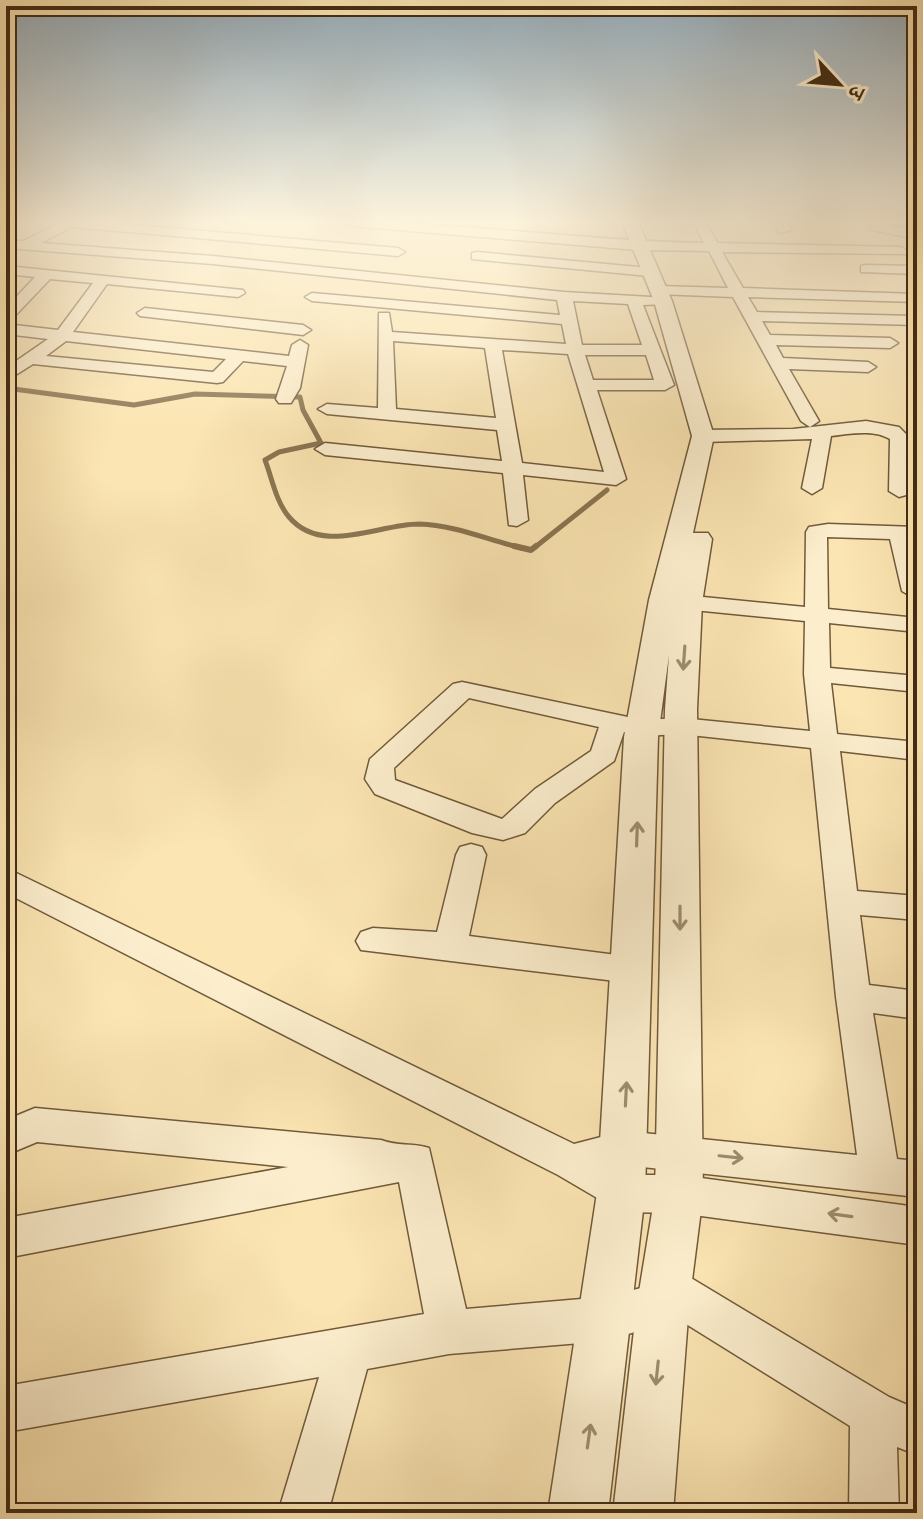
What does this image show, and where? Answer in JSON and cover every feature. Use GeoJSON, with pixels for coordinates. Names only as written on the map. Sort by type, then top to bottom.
{"type":"FeatureCollection","features":[{"type":"Feature","properties":{"kind":"street"},"geometry":{"type":"LineString","coordinates":[[33,293],[8,328],[61,337],[296,362]]}},
{"type":"Feature","properties":{"kind":"street"},"geometry":{"type":"LineString","coordinates":[[6,376],[61,337],[93,293]]}},
{"type":"Feature","properties":{"kind":"street"},"geometry":{"type":"LineString","coordinates":[[130,345],[156,293]]}},
{"type":"Feature","properties":{"kind":"street"},"geometry":{"type":"LineString","coordinates":[[223,323],[238,293]]}},
{"type":"Feature","properties":{"kind":"street"},"geometry":{"type":"LineString","coordinates":[[288,394],[313,293]]}},
{"type":"Feature","properties":{"kind":"street"},"geometry":{"type":"LineString","coordinates":[[532,293],[634,300],[660,296],[757,293]]}},
{"type":"Feature","properties":{"kind":"street"},"geometry":{"type":"LineString","coordinates":[[597,298],[599,293]]}},
{"type":"Feature","properties":{"kind":"street"},"geometry":{"type":"LineString","coordinates":[[578,1513],[621,1193],[646,725],[676,601],[698,492],[707,424],[659,293]]}},
{"type":"Feature","properties":{"kind":"street"},"geometry":{"type":"LineString","coordinates":[[853,293],[917,298]]}},
{"type":"Feature","properties":{"kind":"street"},"geometry":{"type":"LineString","coordinates":[[886,293],[889,298]]}},
{"type":"Feature","properties":{"kind":"street"},"geometry":{"type":"LineString","coordinates":[[737,294],[816,427],[812,488]]}},
{"type":"Feature","properties":{"kind":"street"},"geometry":{"type":"LineString","coordinates":[[325,449],[616,479],[575,350],[564,296]]}},
{"type":"Feature","properties":{"kind":"street"},"geometry":{"type":"LineString","coordinates":[[312,297],[568,320]]}},
{"type":"Feature","properties":{"kind":"street"},"geometry":{"type":"LineString","coordinates":[[585,385],[665,385],[634,300]]}},
{"type":"Feature","properties":{"kind":"street"},"geometry":{"type":"LineString","coordinates":[[385,303],[387,414]]}},
{"type":"Feature","properties":{"kind":"street"},"geometry":{"type":"LineString","coordinates":[[145,313],[303,330]]}},
{"type":"Feature","properties":{"kind":"street"},"geometry":{"type":"LineString","coordinates":[[750,316],[914,321]]}},
{"type":"Feature","properties":{"kind":"street"},"geometry":{"type":"LineString","coordinates":[[384,336],[575,350],[654,350]]}},
{"type":"Feature","properties":{"kind":"street"},"geometry":{"type":"LineString","coordinates":[[764,340],[890,343]]}},
{"type":"Feature","properties":{"kind":"street"},"geometry":{"type":"LineString","coordinates":[[493,344],[513,470],[517,520]]}},
{"type":"Feature","properties":{"kind":"street"},"geometry":{"type":"LineString","coordinates":[[30,359],[217,378],[238,356]]}},
{"type":"Feature","properties":{"kind":"street"},"geometry":{"type":"LineString","coordinates":[[777,363],[868,367]]}},
{"type":"Feature","properties":{"kind":"street"},"geometry":{"type":"LineString","coordinates":[[832,383],[846,366]]}},
{"type":"Feature","properties":{"kind":"street"},"geometry":{"type":"LineString","coordinates":[[327,409],[506,425]]}},
{"type":"Feature","properties":{"kind":"street"},"geometry":{"type":"LineString","coordinates":[[707,424],[866,427],[892,431],[900,437],[909,454],[899,491]]}},
{"type":"Feature","properties":{"kind":"street"},"geometry":{"type":"LineString","coordinates":[[572,1162],[624,1148],[898,1176],[853,997],[817,674],[817,532],[908,532],[914,582]]}},
{"type":"Feature","properties":{"kind":"street"},"geometry":{"type":"LineString","coordinates":[[676,601],[917,625]]}},
{"type":"Feature","properties":{"kind":"street"},"geometry":{"type":"LineString","coordinates":[[817,674],[917,684]]}},
{"type":"Feature","properties":{"kind":"street"},"geometry":{"type":"LineString","coordinates":[[646,725],[545,796],[514,826],[503,830],[483,826],[385,787],[379,779],[380,765],[462,690],[646,725],[824,739],[917,751]]}},
{"type":"Feature","properties":{"kind":"street"},"geometry":{"type":"LineString","coordinates":[[643,1513],[664,1295],[679,1194],[680,1152],[646,725]]}},
{"type":"Feature","properties":{"kind":"street"},"geometry":{"type":"LineString","coordinates":[[450,946],[471,855]]}},
{"type":"Feature","properties":{"kind":"street"},"geometry":{"type":"LineString","coordinates":[[6,879],[572,1162],[621,1193],[679,1194],[917,1226]]}},
{"type":"Feature","properties":{"kind":"street"},"geometry":{"type":"LineString","coordinates":[[843,902],[917,908]]}},
{"type":"Feature","properties":{"kind":"street"},"geometry":{"type":"LineString","coordinates":[[373,941],[450,946],[632,970]]}},
{"type":"Feature","properties":{"kind":"street"},"geometry":{"type":"LineString","coordinates":[[853,997],[917,1005]]}},
{"type":"Feature","properties":{"kind":"street"},"geometry":{"type":"LineString","coordinates":[[16,1128],[415,1161]]}},
{"type":"Feature","properties":{"kind":"street"},"geometry":{"type":"LineString","coordinates":[[6,1238],[415,1161]]}},
{"type":"Feature","properties":{"kind":"street"},"geometry":{"type":"LineString","coordinates":[[415,1161],[449,1332]]}},
{"type":"Feature","properties":{"kind":"street"},"geometry":{"type":"LineString","coordinates":[[6,1409],[449,1332],[605,1319],[664,1295]]}},
{"type":"Feature","properties":{"kind":"street"},"geometry":{"type":"LineString","coordinates":[[664,1295],[873,1414],[917,1432]]}},
{"type":"Feature","properties":{"kind":"street"},"geometry":{"type":"LineString","coordinates":[[303,1513],[350,1348]]}},
{"type":"Feature","properties":{"kind":"street"},"geometry":{"type":"LineString","coordinates":[[873,1414],[874,1513]]}},
{"type":"Feature","properties":{"kind":"waterway"},"geometry":{"type":"LineString","coordinates":[[6,388],[134,405],[195,394],[300,397],[303,410],[321,443],[279,452],[265,460],[281,504],[289,517],[302,528],[317,535],[334,536],[403,525],[432,525],[519,547]]}},
{"type":"Feature","properties":{"kind":"waterway"},"geometry":{"type":"LineString","coordinates":[[534,548],[607,490]]}},
{"type":"Feature","properties":{"kind":"waterway"},"geometry":{"type":"LineString","coordinates":[[514,546],[519,547]]}},
{"type":"Feature","properties":{"kind":"waterway"},"geometry":{"type":"LineString","coordinates":[[519,547],[531,550],[536,546]]}}]}
